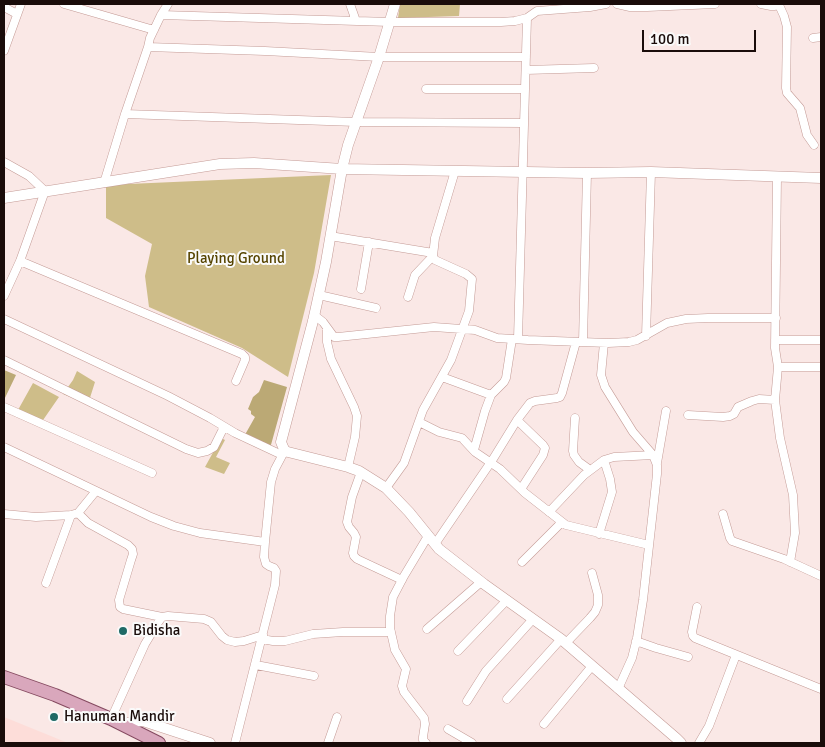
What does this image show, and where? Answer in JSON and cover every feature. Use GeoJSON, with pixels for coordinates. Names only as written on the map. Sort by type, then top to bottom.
{"type":"FeatureCollection","features":[{"type":"Feature","properties":{"kind":"main road"},"geometry":{"type":"LineString","coordinates":[[4,677],[55,695],[115,721],[159,743]]}},
{"type":"Feature","properties":{"kind":"street"},"geometry":{"type":"LineString","coordinates":[[4,51],[21,4]]}},
{"type":"Feature","properties":{"kind":"street"},"geometry":{"type":"LineString","coordinates":[[64,4],[154,30]]}},
{"type":"Feature","properties":{"kind":"street"},"geometry":{"type":"LineString","coordinates":[[104,183],[154,30],[168,4]]}},
{"type":"Feature","properties":{"kind":"street"},"geometry":{"type":"LineString","coordinates":[[350,4],[356,21]]}},
{"type":"Feature","properties":{"kind":"street"},"geometry":{"type":"LineString","coordinates":[[236,743],[276,576],[276,571],[266,564],[264,557],[271,482],[283,453],[281,442],[319,295],[348,145],[379,57],[395,4]]}},
{"type":"Feature","properties":{"kind":"street"},"geometry":{"type":"LineString","coordinates":[[161,15],[390,22],[501,22],[527,18],[539,8],[590,7],[606,4]]}},
{"type":"Feature","properties":{"kind":"street"},"geometry":{"type":"LineString","coordinates":[[617,4],[630,7],[647,7],[715,4]]}},
{"type":"Feature","properties":{"kind":"street"},"geometry":{"type":"LineString","coordinates":[[761,4],[771,6],[779,4],[784,16],[786,27],[787,93],[800,108],[807,135],[814,145]]}},
{"type":"Feature","properties":{"kind":"street"},"geometry":{"type":"LineString","coordinates":[[4,7],[17,14]]}},
{"type":"Feature","properties":{"kind":"street"},"geometry":{"type":"LineString","coordinates":[[474,450],[491,395],[506,378],[515,339],[527,18]]}},
{"type":"Feature","properties":{"kind":"street"},"geometry":{"type":"LineString","coordinates":[[148,47],[379,57],[526,57]]}},
{"type":"Feature","properties":{"kind":"street"},"geometry":{"type":"LineString","coordinates":[[526,70],[594,68]]}},
{"type":"Feature","properties":{"kind":"street"},"geometry":{"type":"LineString","coordinates":[[426,88],[525,89]]}},
{"type":"Feature","properties":{"kind":"street"},"geometry":{"type":"LineString","coordinates":[[125,114],[356,122],[524,123]]}},
{"type":"Feature","properties":{"kind":"street"},"geometry":{"type":"LineString","coordinates":[[4,162],[29,176],[45,191]]}},
{"type":"Feature","properties":{"kind":"street"},"geometry":{"type":"LineString","coordinates":[[4,198],[220,164],[254,163],[342,169],[587,173],[651,172],[821,178]]}},
{"type":"Feature","properties":{"kind":"street"},"geometry":{"type":"LineString","coordinates":[[386,488],[404,463],[423,410],[451,360],[469,311],[472,279],[466,274],[435,260],[433,254],[435,238],[454,171]]}},
{"type":"Feature","properties":{"kind":"street"},"geometry":{"type":"LineString","coordinates":[[646,336],[651,172]]}},
{"type":"Feature","properties":{"kind":"street"},"geometry":{"type":"LineString","coordinates":[[426,743],[422,737],[425,724],[424,718],[404,692],[402,686],[406,669],[395,650],[391,632],[390,616],[392,603],[402,580],[490,463],[516,420],[530,403],[535,400],[560,397],[562,393],[579,342],[587,173]]}},
{"type":"Feature","properties":{"kind":"street"},"geometry":{"type":"LineString","coordinates":[[777,177],[776,340],[778,367],[775,400],[780,438],[793,495],[794,533],[790,562]]}},
{"type":"Feature","properties":{"kind":"street"},"geometry":{"type":"LineString","coordinates":[[4,296],[20,261],[45,191]]}},
{"type":"Feature","properties":{"kind":"street"},"geometry":{"type":"LineString","coordinates":[[330,236],[433,254]]}},
{"type":"Feature","properties":{"kind":"street"},"geometry":{"type":"LineString","coordinates":[[361,289],[369,242]]}},
{"type":"Feature","properties":{"kind":"street"},"geometry":{"type":"LineString","coordinates":[[408,297],[415,275],[433,254]]}},
{"type":"Feature","properties":{"kind":"street"},"geometry":{"type":"LineString","coordinates":[[20,261],[242,354],[245,360],[236,381]]}},
{"type":"Feature","properties":{"kind":"street"},"geometry":{"type":"LineString","coordinates":[[319,295],[376,308]]}},
{"type":"Feature","properties":{"kind":"street"},"geometry":{"type":"LineString","coordinates":[[314,315],[327,327],[334,337],[434,327],[475,330],[497,338],[604,343],[629,342],[646,336],[659,326],[686,319],[776,318]]}},
{"type":"Feature","properties":{"kind":"street"},"geometry":{"type":"LineString","coordinates":[[4,319],[168,396],[224,427],[283,453],[348,467],[361,472],[386,488],[409,512],[439,549],[563,641],[676,742]]}},
{"type":"Feature","properties":{"kind":"street"},"geometry":{"type":"LineString","coordinates":[[327,327],[327,342],[331,359],[357,416],[355,437],[348,467]]}},
{"type":"Feature","properties":{"kind":"street"},"geometry":{"type":"LineString","coordinates":[[776,340],[821,340]]}},
{"type":"Feature","properties":{"kind":"street"},"geometry":{"type":"LineString","coordinates":[[604,343],[601,375],[604,387],[633,432],[653,455],[657,465]]}},
{"type":"Feature","properties":{"kind":"street"},"geometry":{"type":"LineString","coordinates":[[4,360],[186,449],[198,453],[207,452],[214,447],[224,427]]}},
{"type":"Feature","properties":{"kind":"street"},"geometry":{"type":"LineString","coordinates":[[778,367],[821,367]]}},
{"type":"Feature","properties":{"kind":"street"},"geometry":{"type":"LineString","coordinates":[[442,377],[491,395]]}},
{"type":"Feature","properties":{"kind":"street"},"geometry":{"type":"LineString","coordinates":[[688,415],[730,416],[738,408],[752,401],[759,399],[775,400]]}},
{"type":"Feature","properties":{"kind":"street"},"geometry":{"type":"LineString","coordinates":[[4,407],[152,473]]}},
{"type":"Feature","properties":{"kind":"street"},"geometry":{"type":"LineString","coordinates":[[618,689],[632,658],[636,641],[643,600],[657,465],[666,411]]}},
{"type":"Feature","properties":{"kind":"street"},"geometry":{"type":"LineString","coordinates":[[576,418],[574,455],[579,462],[590,470]]}},
{"type":"Feature","properties":{"kind":"street"},"geometry":{"type":"LineString","coordinates":[[516,420],[545,448],[543,455],[521,489]]}},
{"type":"Feature","properties":{"kind":"street"},"geometry":{"type":"LineString","coordinates":[[419,422],[439,432],[462,438],[561,523],[572,528],[648,545]]}},
{"type":"Feature","properties":{"kind":"street"},"geometry":{"type":"LineString","coordinates":[[4,447],[150,517],[174,526],[200,533],[265,542]]}},
{"type":"Feature","properties":{"kind":"street"},"geometry":{"type":"LineString","coordinates":[[549,512],[590,470],[604,460],[614,457],[653,455]]}},
{"type":"Feature","properties":{"kind":"street"},"geometry":{"type":"LineString","coordinates":[[600,534],[612,492],[604,460]]}},
{"type":"Feature","properties":{"kind":"street"},"geometry":{"type":"LineString","coordinates":[[361,472],[352,497],[347,522],[356,537],[354,556],[402,580]]}},
{"type":"Feature","properties":{"kind":"street"},"geometry":{"type":"LineString","coordinates":[[46,583],[75,514],[96,491]]}},
{"type":"Feature","properties":{"kind":"street"},"geometry":{"type":"LineString","coordinates":[[4,514],[36,517],[75,514],[128,545],[132,549],[133,554],[119,600],[120,607],[123,609],[162,617],[204,619],[211,622],[227,640],[235,642],[262,637],[273,641],[285,641],[313,634],[391,632]]}},
{"type":"Feature","properties":{"kind":"street"},"geometry":{"type":"LineString","coordinates":[[723,514],[730,538],[735,543],[784,559],[821,576]]}},
{"type":"Feature","properties":{"kind":"street"},"geometry":{"type":"LineString","coordinates":[[522,562],[561,523]]}},
{"type":"Feature","properties":{"kind":"street"},"geometry":{"type":"LineString","coordinates":[[507,699],[563,641],[595,612],[598,604],[598,595],[592,573]]}},
{"type":"Feature","properties":{"kind":"street"},"geometry":{"type":"LineString","coordinates":[[427,629],[482,582]]}},
{"type":"Feature","properties":{"kind":"street"},"geometry":{"type":"LineString","coordinates":[[458,651],[507,600]]}},
{"type":"Feature","properties":{"kind":"street"},"geometry":{"type":"LineString","coordinates":[[698,607],[692,632],[693,636],[698,640],[821,689]]}},
{"type":"Feature","properties":{"kind":"street"},"geometry":{"type":"LineString","coordinates":[[162,617],[145,644],[115,721],[142,721],[210,743]]}},
{"type":"Feature","properties":{"kind":"street"},"geometry":{"type":"LineString","coordinates":[[467,701],[480,678],[533,619]]}},
{"type":"Feature","properties":{"kind":"street"},"geometry":{"type":"LineString","coordinates":[[636,641],[688,657]]}},
{"type":"Feature","properties":{"kind":"street"},"geometry":{"type":"LineString","coordinates":[[699,743],[709,726],[736,655]]}},
{"type":"Feature","properties":{"kind":"street"},"geometry":{"type":"LineString","coordinates":[[256,664],[314,676]]}},
{"type":"Feature","properties":{"kind":"street"},"geometry":{"type":"LineString","coordinates":[[544,724],[592,666]]}},
{"type":"Feature","properties":{"kind":"street"},"geometry":{"type":"LineString","coordinates":[[328,743],[337,717]]}},
{"type":"Feature","properties":{"kind":"street"},"geometry":{"type":"LineString","coordinates":[[448,729],[472,743]]}},
{"type":"Feature","properties":{"kind":"shaded area"},"geometry":{"type":"Polygon","coordinates":[[[4,370],[16,375],[4,400],[4,370]]]}},
{"type":"Feature","properties":{"kind":"shaded area"},"geometry":{"type":"Polygon","coordinates":[[[264,380],[287,387],[269,452],[242,440],[255,417],[248,409],[264,380]]]}},
{"type":"Feature","properties":{"kind":"shaded area"},"geometry":{"type":"Polygon","coordinates":[[[4,717],[68,743],[4,743],[4,717]]]}},
{"type":"Feature","properties":{"kind":"green space"},"geometry":{"type":"Polygon","coordinates":[[[400,4],[460,4],[459,16],[398,18],[400,4]]]}},
{"type":"Feature","properties":{"kind":"green space","name":"Playing Ground"},"geometry":{"type":"Polygon","coordinates":[[[331,175],[314,273],[288,377],[242,348],[149,307],[145,276],[152,244],[106,218],[106,185],[331,175]]]}},
{"type":"Feature","properties":{"kind":"green space"},"geometry":{"type":"Polygon","coordinates":[[[77,371],[95,382],[88,404],[63,394],[77,371]]]}},
{"type":"Feature","properties":{"kind":"green space"},"geometry":{"type":"Polygon","coordinates":[[[33,383],[59,397],[41,423],[18,410],[33,383]]]}},
{"type":"Feature","properties":{"kind":"green space"},"geometry":{"type":"Polygon","coordinates":[[[221,438],[225,440],[216,457],[230,463],[224,474],[205,467],[221,438]]]}},
{"type":"Feature","properties":{"kind":"place","name":"Bidisha"},"geometry":{"type":"Point","coordinates":[123,631]}},
{"type":"Feature","properties":{"kind":"place","name":"Hanuman Mandir"},"geometry":{"type":"Point","coordinates":[54,717]}}]}
